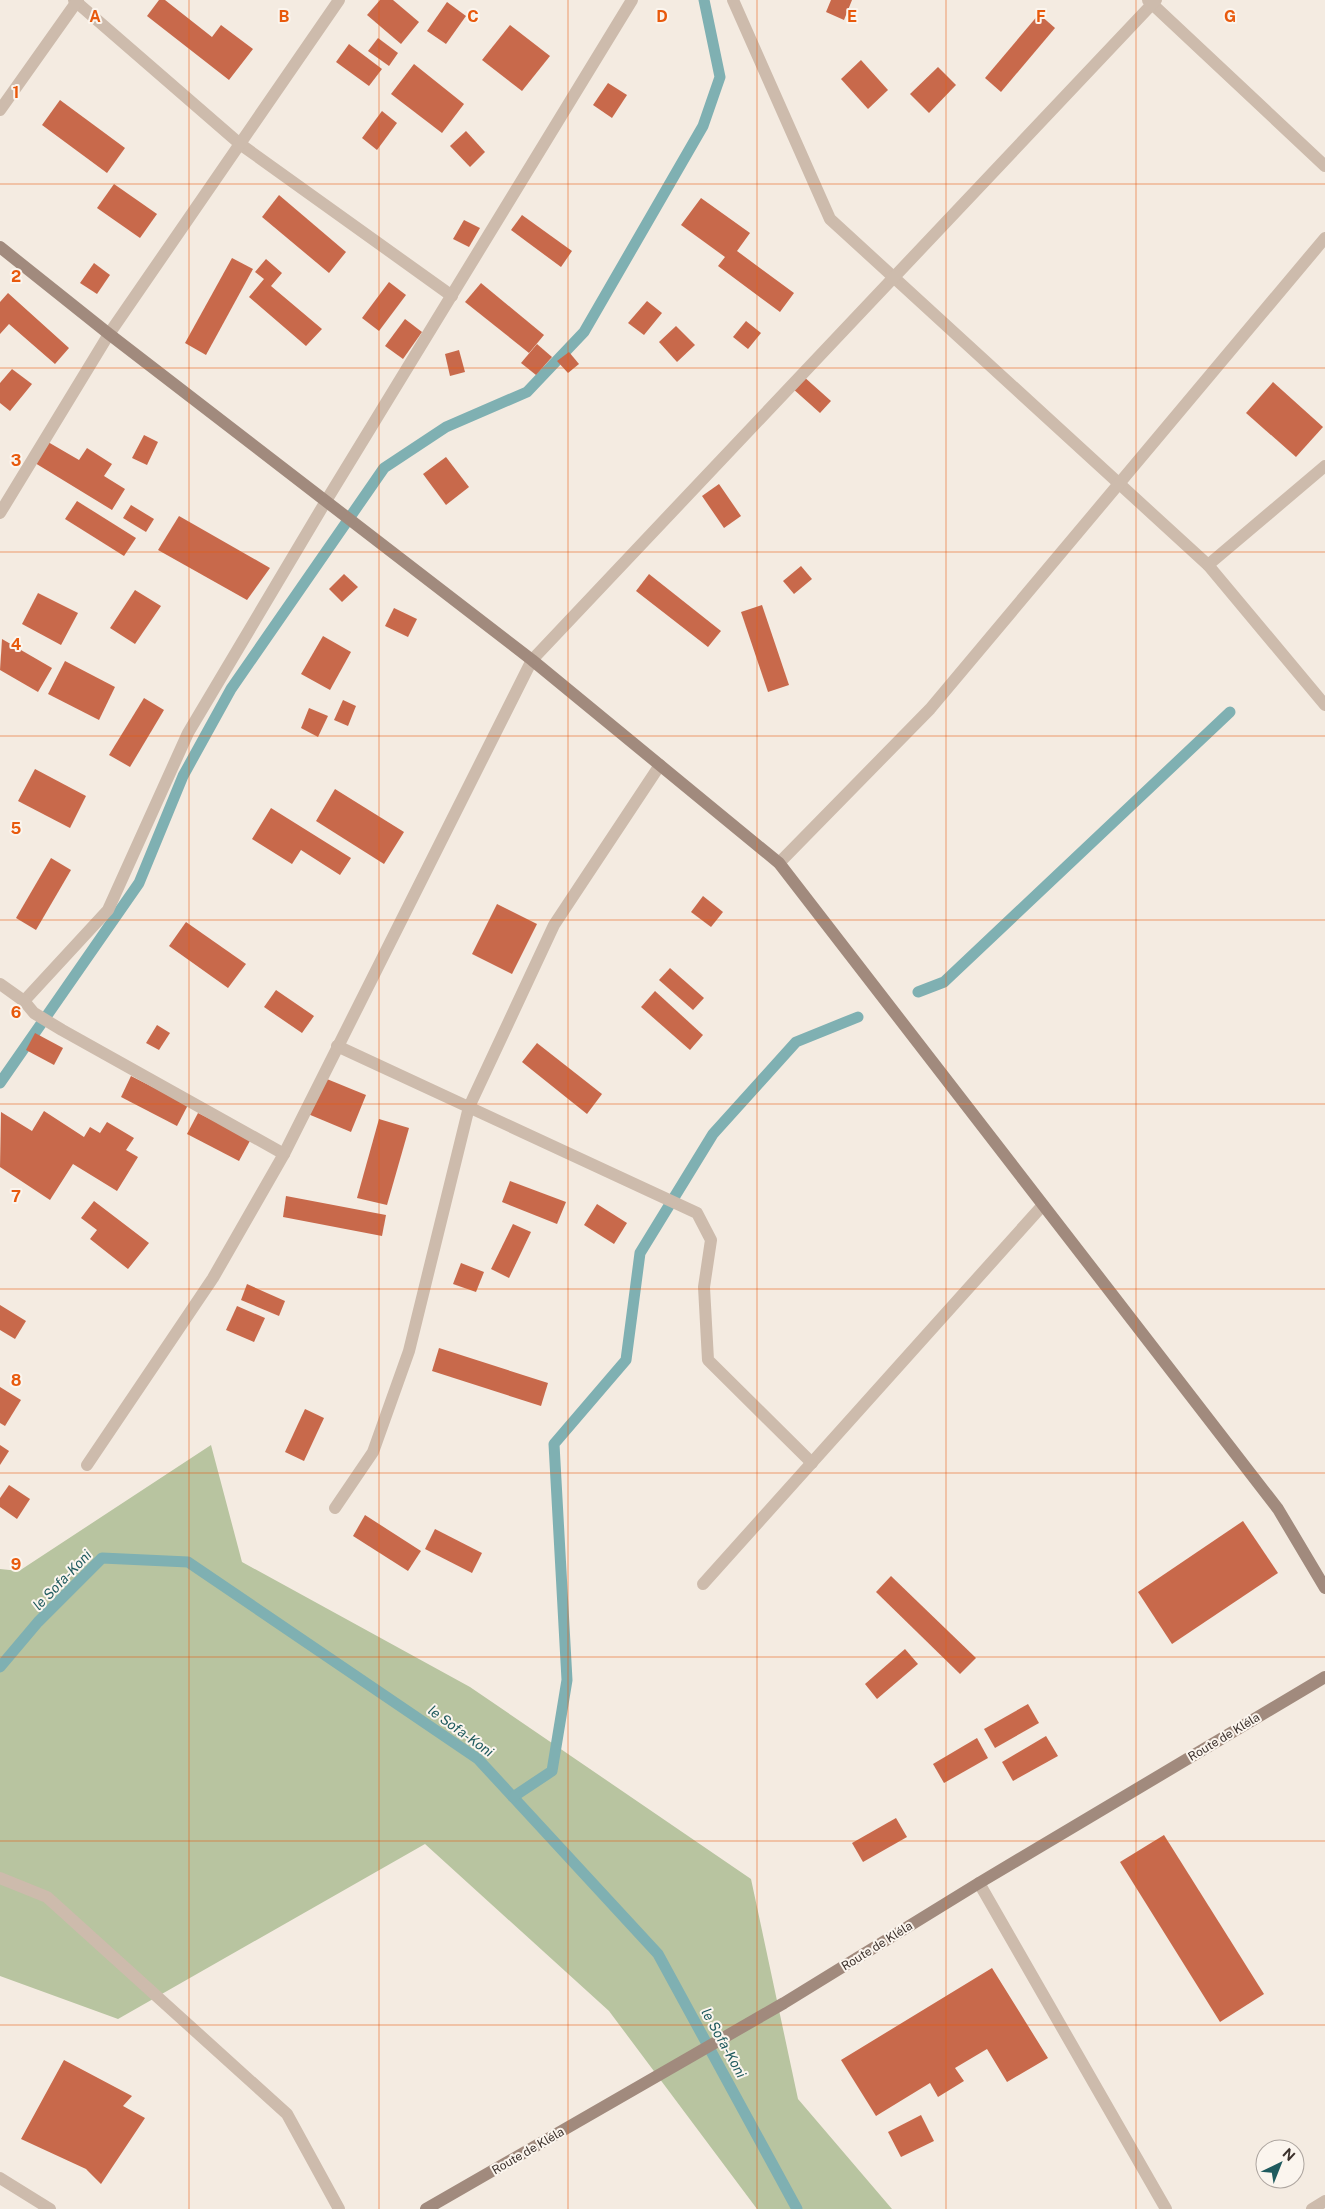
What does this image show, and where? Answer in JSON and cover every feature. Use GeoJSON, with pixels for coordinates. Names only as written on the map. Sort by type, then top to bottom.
{"type":"FeatureCollection","features":[{"type":"Feature","properties":{"kind":"street"},"geometry":{"type":"LineString","coordinates":[[0,514],[109,334],[339,0]]}},
{"type":"Feature","properties":{"kind":"street"},"geometry":{"type":"LineString","coordinates":[[24,1000],[108,910],[188,734],[331,505],[452,296],[632,0]]}},
{"type":"Feature","properties":{"kind":"street"},"geometry":{"type":"LineString","coordinates":[[733,0],[830,219],[1208,565],[1325,705]]}},
{"type":"Feature","properties":{"kind":"street"},"geometry":{"type":"LineString","coordinates":[[0,110],[76,1],[240,144],[452,296]]}},
{"type":"Feature","properties":{"kind":"street"},"geometry":{"type":"LineString","coordinates":[[87,1465],[213,1278],[284,1154],[532,660],[894,278],[1152,1],[1325,166]]}},
{"type":"Feature","properties":{"kind":"street"},"geometry":{"type":"LineString","coordinates":[[779,863],[930,708],[1325,238]]}},
{"type":"Feature","properties":{"kind":"street"},"geometry":{"type":"LineString","coordinates":[[0,247],[109,334],[532,660],[779,863],[1278,1509],[1325,1588]]}},
{"type":"Feature","properties":{"kind":"street"},"geometry":{"type":"LineString","coordinates":[[1208,565],[1325,466]]}},
{"type":"Feature","properties":{"kind":"street"},"geometry":{"type":"LineString","coordinates":[[335,1508],[373,1452],[409,1351],[469,1107],[554,925],[660,765]]}},
{"type":"Feature","properties":{"kind":"street"},"geometry":{"type":"LineString","coordinates":[[0,984],[24,1000],[34,1013],[62,1030],[284,1154]]}},
{"type":"Feature","properties":{"kind":"street"},"geometry":{"type":"LineString","coordinates":[[337,1046],[696,1213],[711,1240],[704,1287],[708,1360],[812,1463]]}},
{"type":"Feature","properties":{"kind":"street"},"geometry":{"type":"LineString","coordinates":[[703,1584],[1043,1205]]}},
{"type":"Feature","properties":{"kind":"street","name":"Route de Kléla"},"geometry":{"type":"LineString","coordinates":[[426,2209],[784,2003],[979,1883],[1325,1677]]}},
{"type":"Feature","properties":{"kind":"street"},"geometry":{"type":"LineString","coordinates":[[0,1878],[47,1897],[287,2114],[339,2209]]}},
{"type":"Feature","properties":{"kind":"street"},"geometry":{"type":"LineString","coordinates":[[979,1883],[1166,2209]]}},
{"type":"Feature","properties":{"kind":"street"},"geometry":{"type":"LineString","coordinates":[[0,2178],[50,2209]]}},
{"type":"Feature","properties":{"kind":"street"},"geometry":{"type":"LineString","coordinates":[[1312,2209],[1325,2201]]}},
{"type":"Feature","properties":{"kind":"green space"},"geometry":{"type":"Polygon","coordinates":[[[211,1445],[242,1562],[470,1687],[751,1879],[798,2099],[892,2209],[757,2209],[609,2011],[425,1844],[118,2019],[0,1976],[0,1569],[19,1571],[211,1445]]]}},
{"type":"Feature","properties":{"kind":"building"},"geometry":{"type":"Polygon","coordinates":[[[159,0],[165,0],[212,37],[221,25],[253,49],[229,80],[147,16],[159,0]]]}},
{"type":"Feature","properties":{"kind":"building"},"geometry":{"type":"Polygon","coordinates":[[[380,0],[393,0],[419,22],[401,44],[367,15],[380,0]]]}},
{"type":"Feature","properties":{"kind":"building"},"geometry":{"type":"Polygon","coordinates":[[[831,0],[852,0],[844,20],[826,12],[831,0]]]}},
{"type":"Feature","properties":{"kind":"building"},"geometry":{"type":"Polygon","coordinates":[[[447,2],[466,16],[446,44],[427,31],[447,2]]]}},
{"type":"Feature","properties":{"kind":"building"},"geometry":{"type":"Polygon","coordinates":[[[1039,14],[1055,28],[1001,92],[985,78],[1039,14]]]}},
{"type":"Feature","properties":{"kind":"building"},"geometry":{"type":"Polygon","coordinates":[[[510,25],[550,56],[522,91],[482,60],[510,25]]]}},
{"type":"Feature","properties":{"kind":"building"},"geometry":{"type":"Polygon","coordinates":[[[378,38],[398,53],[389,66],[368,51],[378,38]]]}},
{"type":"Feature","properties":{"kind":"building"},"geometry":{"type":"Polygon","coordinates":[[[349,44],[382,69],[369,86],[336,62],[349,44]]]}},
{"type":"Feature","properties":{"kind":"building"},"geometry":{"type":"Polygon","coordinates":[[[861,60],[888,90],[868,109],[841,79],[861,60]]]}},
{"type":"Feature","properties":{"kind":"building"},"geometry":{"type":"Polygon","coordinates":[[[414,64],[464,104],[442,133],[391,94],[414,64]]]}},
{"type":"Feature","properties":{"kind":"building"},"geometry":{"type":"Polygon","coordinates":[[[938,67],[956,85],[929,113],[910,94],[938,67]]]}},
{"type":"Feature","properties":{"kind":"building"},"geometry":{"type":"Polygon","coordinates":[[[608,83],[627,95],[612,118],[593,105],[608,83]]]}},
{"type":"Feature","properties":{"kind":"building"},"geometry":{"type":"Polygon","coordinates":[[[60,100],[125,148],[107,173],[42,125],[60,100]]]}},
{"type":"Feature","properties":{"kind":"building"},"geometry":{"type":"Polygon","coordinates":[[[382,111],[397,123],[377,150],[362,138],[382,111]]]}},
{"type":"Feature","properties":{"kind":"building"},"geometry":{"type":"Polygon","coordinates":[[[466,131],[485,152],[470,167],[450,146],[466,131]]]}},
{"type":"Feature","properties":{"kind":"building"},"geometry":{"type":"Polygon","coordinates":[[[114,184],[157,214],[140,238],[97,208],[114,184]]]}},
{"type":"Feature","properties":{"kind":"building"},"geometry":{"type":"Polygon","coordinates":[[[279,195],[346,252],[329,273],[262,217],[279,195]]]}},
{"type":"Feature","properties":{"kind":"building"},"geometry":{"type":"Polygon","coordinates":[[[701,198],[750,233],[737,251],[794,293],[780,312],[718,266],[725,257],[681,225],[701,198]]]}},
{"type":"Feature","properties":{"kind":"building"},"geometry":{"type":"Polygon","coordinates":[[[522,215],[572,251],[561,267],[511,230],[522,215]]]}},
{"type":"Feature","properties":{"kind":"building"},"geometry":{"type":"Polygon","coordinates":[[[464,220],[480,228],[469,247],[453,239],[464,220]]]}},
{"type":"Feature","properties":{"kind":"building"},"geometry":{"type":"Polygon","coordinates":[[[232,258],[253,269],[206,355],[185,343],[232,258]]]}},
{"type":"Feature","properties":{"kind":"building"},"geometry":{"type":"Polygon","coordinates":[[[266,259],[282,273],[271,286],[322,329],[306,346],[249,297],[264,279],[255,272],[266,259]]]}},
{"type":"Feature","properties":{"kind":"building"},"geometry":{"type":"Polygon","coordinates":[[[94,263],[110,275],[97,294],[80,283],[94,263]]]}},
{"type":"Feature","properties":{"kind":"building"},"geometry":{"type":"Polygon","coordinates":[[[389,282],[406,295],[379,331],[362,318],[389,282]]]}},
{"type":"Feature","properties":{"kind":"building"},"geometry":{"type":"Polygon","coordinates":[[[481,283],[544,335],[529,353],[465,302],[481,283]]]}},
{"type":"Feature","properties":{"kind":"building"},"geometry":{"type":"Polygon","coordinates":[[[8,293],[69,348],[55,364],[9,324],[0,334],[0,302],[8,293]]]}},
{"type":"Feature","properties":{"kind":"building"},"geometry":{"type":"Polygon","coordinates":[[[647,301],[662,313],[644,335],[628,323],[647,301]]]}},
{"type":"Feature","properties":{"kind":"building"},"geometry":{"type":"Polygon","coordinates":[[[405,319],[422,332],[403,359],[385,346],[405,319]]]}},
{"type":"Feature","properties":{"kind":"building"},"geometry":{"type":"Polygon","coordinates":[[[746,321],[761,333],[748,349],[733,337],[746,321]]]}},
{"type":"Feature","properties":{"kind":"building"},"geometry":{"type":"Polygon","coordinates":[[[676,326],[695,345],[677,362],[659,342],[676,326]]]}},
{"type":"Feature","properties":{"kind":"building"},"geometry":{"type":"Polygon","coordinates":[[[537,344],[552,357],[536,375],[521,363],[537,344]]]}},
{"type":"Feature","properties":{"kind":"building"},"geometry":{"type":"Polygon","coordinates":[[[459,350],[465,372],[450,376],[445,354],[459,350]]]}},
{"type":"Feature","properties":{"kind":"building"},"geometry":{"type":"Polygon","coordinates":[[[569,352],[579,364],[568,373],[557,361],[569,352]]]}},
{"type":"Feature","properties":{"kind":"building"},"geometry":{"type":"Polygon","coordinates":[[[12,369],[32,384],[10,411],[0,403],[0,383],[12,369]]]}},
{"type":"Feature","properties":{"kind":"building"},"geometry":{"type":"Polygon","coordinates":[[[803,376],[831,401],[820,413],[792,388],[803,376]]]}},
{"type":"Feature","properties":{"kind":"building"},"geometry":{"type":"Polygon","coordinates":[[[1273,382],[1323,427],[1296,457],[1246,413],[1273,382]]]}},
{"type":"Feature","properties":{"kind":"building"},"geometry":{"type":"Polygon","coordinates":[[[144,435],[158,442],[147,465],[132,458],[144,435]]]}},
{"type":"Feature","properties":{"kind":"building"},"geometry":{"type":"Polygon","coordinates":[[[48,442],[79,460],[87,448],[112,464],[104,476],[125,489],[112,510],[35,463],[48,442]]]}},
{"type":"Feature","properties":{"kind":"building"},"geometry":{"type":"Polygon","coordinates":[[[446,457],[469,487],[446,505],[423,474],[446,457]]]}},
{"type":"Feature","properties":{"kind":"building"},"geometry":{"type":"Polygon","coordinates":[[[719,484],[741,516],[724,528],[702,496],[719,484]]]}},
{"type":"Feature","properties":{"kind":"building"},"geometry":{"type":"Polygon","coordinates":[[[77,501],[136,538],[124,556],[65,519],[77,501]]]}},
{"type":"Feature","properties":{"kind":"building"},"geometry":{"type":"Polygon","coordinates":[[[131,505],[154,519],[146,532],[123,518],[131,505]]]}},
{"type":"Feature","properties":{"kind":"building"},"geometry":{"type":"Polygon","coordinates":[[[179,516],[270,568],[247,600],[158,550],[179,516]]]}},
{"type":"Feature","properties":{"kind":"building"},"geometry":{"type":"Polygon","coordinates":[[[801,566],[812,579],[794,594],[783,581],[801,566]]]}},
{"type":"Feature","properties":{"kind":"building"},"geometry":{"type":"Polygon","coordinates":[[[344,574],[358,587],[342,602],[329,589],[344,574]]]}},
{"type":"Feature","properties":{"kind":"building"},"geometry":{"type":"Polygon","coordinates":[[[649,574],[721,631],[708,647],[636,591],[649,574]]]}},
{"type":"Feature","properties":{"kind":"building"},"geometry":{"type":"Polygon","coordinates":[[[135,590],[161,606],[135,644],[110,628],[135,590]]]}},
{"type":"Feature","properties":{"kind":"building"},"geometry":{"type":"Polygon","coordinates":[[[38,593],[78,613],[61,645],[22,624],[38,593]]]}},
{"type":"Feature","properties":{"kind":"building"},"geometry":{"type":"Polygon","coordinates":[[[762,605],[789,685],[768,692],[741,612],[762,605]]]}},
{"type":"Feature","properties":{"kind":"building"},"geometry":{"type":"Polygon","coordinates":[[[394,608],[417,619],[408,637],[385,626],[394,608]]]}},
{"type":"Feature","properties":{"kind":"building"},"geometry":{"type":"Polygon","coordinates":[[[323,636],[351,652],[330,690],[301,674],[323,636]]]}},
{"type":"Feature","properties":{"kind":"building"},"geometry":{"type":"Polygon","coordinates":[[[2,639],[52,668],[38,692],[0,670],[2,639]]]}},
{"type":"Feature","properties":{"kind":"building"},"geometry":{"type":"Polygon","coordinates":[[[65,661],[115,687],[99,720],[48,694],[65,661]]]}},
{"type":"Feature","properties":{"kind":"building"},"geometry":{"type":"Polygon","coordinates":[[[144,698],[164,710],[130,767],[109,755],[144,698]]]}},
{"type":"Feature","properties":{"kind":"building"},"geometry":{"type":"Polygon","coordinates":[[[343,700],[356,706],[348,726],[334,720],[343,700]]]}},
{"type":"Feature","properties":{"kind":"building"},"geometry":{"type":"Polygon","coordinates":[[[309,708],[328,716],[318,737],[301,728],[309,708]]]}},
{"type":"Feature","properties":{"kind":"building"},"geometry":{"type":"Polygon","coordinates":[[[35,769],[86,796],[70,828],[18,801],[35,769]]]}},
{"type":"Feature","properties":{"kind":"building"},"geometry":{"type":"Polygon","coordinates":[[[335,789],[404,832],[384,864],[316,821],[335,789]]]}},
{"type":"Feature","properties":{"kind":"building"},"geometry":{"type":"Polygon","coordinates":[[[271,808],[351,858],[340,875],[301,850],[292,864],[252,839],[271,808]]]}},
{"type":"Feature","properties":{"kind":"building"},"geometry":{"type":"Polygon","coordinates":[[[51,858],[71,870],[36,930],[16,918],[51,858]]]}},
{"type":"Feature","properties":{"kind":"building"},"geometry":{"type":"Polygon","coordinates":[[[703,896],[723,912],[711,927],[691,912],[703,896]]]}},
{"type":"Feature","properties":{"kind":"building"},"geometry":{"type":"Polygon","coordinates":[[[497,904],[537,924],[512,974],[472,954],[497,904]]]}},
{"type":"Feature","properties":{"kind":"building"},"geometry":{"type":"Polygon","coordinates":[[[186,922],[246,964],[228,988],[169,946],[186,922]]]}},
{"type":"Feature","properties":{"kind":"building"},"geometry":{"type":"Polygon","coordinates":[[[670,968],[704,998],[693,1010],[659,980],[670,968]]]}},
{"type":"Feature","properties":{"kind":"building"},"geometry":{"type":"Polygon","coordinates":[[[276,990],[314,1016],[302,1033],[264,1007],[276,990]]]}},
{"type":"Feature","properties":{"kind":"building"},"geometry":{"type":"Polygon","coordinates":[[[655,991],[703,1035],[690,1050],[641,1007],[655,991]]]}},
{"type":"Feature","properties":{"kind":"building"},"geometry":{"type":"Polygon","coordinates":[[[157,1025],[170,1033],[159,1050],[146,1043],[157,1025]]]}},
{"type":"Feature","properties":{"kind":"building"},"geometry":{"type":"Polygon","coordinates":[[[35,1033],[63,1048],[54,1065],[26,1050],[35,1033]]]}},
{"type":"Feature","properties":{"kind":"building"},"geometry":{"type":"Polygon","coordinates":[[[537,1043],[602,1094],[587,1114],[522,1062],[537,1043]]]}},
{"type":"Feature","properties":{"kind":"building"},"geometry":{"type":"Polygon","coordinates":[[[131,1076],[188,1105],[177,1126],[121,1097],[131,1076]]]}},
{"type":"Feature","properties":{"kind":"building"},"geometry":{"type":"Polygon","coordinates":[[[322,1077],[366,1095],[351,1132],[308,1114],[322,1077]]]}},
{"type":"Feature","properties":{"kind":"building"},"geometry":{"type":"Polygon","coordinates":[[[44,1111],[84,1137],[90,1127],[100,1133],[107,1122],[134,1138],[126,1150],[138,1157],[117,1191],[73,1164],[50,1200],[0,1167],[1,1112],[32,1131],[44,1111]]]}},
{"type":"Feature","properties":{"kind":"building"},"geometry":{"type":"Polygon","coordinates":[[[198,1113],[251,1139],[239,1161],[187,1134],[198,1113]]]}},
{"type":"Feature","properties":{"kind":"building"},"geometry":{"type":"Polygon","coordinates":[[[379,1119],[409,1128],[387,1205],[357,1198],[379,1119]]]}},
{"type":"Feature","properties":{"kind":"building"},"geometry":{"type":"Polygon","coordinates":[[[510,1181],[566,1202],[557,1224],[502,1202],[510,1181]]]}},
{"type":"Feature","properties":{"kind":"building"},"geometry":{"type":"Polygon","coordinates":[[[286,1196],[386,1215],[382,1236],[283,1217],[286,1196]]]}},
{"type":"Feature","properties":{"kind":"building"},"geometry":{"type":"Polygon","coordinates":[[[94,1201],[149,1243],[128,1269],[90,1239],[97,1230],[81,1218],[94,1201]]]}},
{"type":"Feature","properties":{"kind":"building"},"geometry":{"type":"Polygon","coordinates":[[[597,1204],[627,1223],[614,1244],[584,1225],[597,1204]]]}},
{"type":"Feature","properties":{"kind":"building"},"geometry":{"type":"Polygon","coordinates":[[[513,1224],[531,1232],[509,1278],[491,1269],[513,1224]]]}},
{"type":"Feature","properties":{"kind":"building"},"geometry":{"type":"Polygon","coordinates":[[[461,1263],[484,1272],[476,1292],[453,1284],[461,1263]]]}},
{"type":"Feature","properties":{"kind":"building"},"geometry":{"type":"Polygon","coordinates":[[[247,1284],[285,1301],[279,1316],[241,1300],[247,1284]]]}},
{"type":"Feature","properties":{"kind":"building"},"geometry":{"type":"Polygon","coordinates":[[[0,1305],[26,1321],[15,1339],[0,1330],[0,1305]]]}},
{"type":"Feature","properties":{"kind":"building"},"geometry":{"type":"Polygon","coordinates":[[[237,1306],[265,1318],[254,1342],[226,1330],[237,1306]]]}},
{"type":"Feature","properties":{"kind":"building"},"geometry":{"type":"Polygon","coordinates":[[[439,1348],[548,1383],[541,1406],[432,1371],[439,1348]]]}},
{"type":"Feature","properties":{"kind":"building"},"geometry":{"type":"Polygon","coordinates":[[[0,1387],[21,1400],[5,1426],[0,1423],[0,1387]]]}},
{"type":"Feature","properties":{"kind":"building"},"geometry":{"type":"Polygon","coordinates":[[[305,1409],[324,1418],[304,1461],[285,1452],[305,1409]]]}},
{"type":"Feature","properties":{"kind":"building"},"geometry":{"type":"Polygon","coordinates":[[[0,1445],[9,1451],[0,1465],[0,1445]]]}},
{"type":"Feature","properties":{"kind":"building"},"geometry":{"type":"Polygon","coordinates":[[[9,1485],[30,1499],[17,1519],[0,1507],[0,1498],[9,1485]]]}},
{"type":"Feature","properties":{"kind":"building"},"geometry":{"type":"Polygon","coordinates":[[[365,1515],[421,1551],[408,1571],[353,1536],[365,1515]]]}},
{"type":"Feature","properties":{"kind":"building"},"geometry":{"type":"Polygon","coordinates":[[[1243,1521],[1278,1573],[1172,1644],[1138,1592],[1243,1521]]]}},
{"type":"Feature","properties":{"kind":"building"},"geometry":{"type":"Polygon","coordinates":[[[435,1529],[482,1553],[472,1573],[425,1549],[435,1529]]]}},
{"type":"Feature","properties":{"kind":"building"},"geometry":{"type":"Polygon","coordinates":[[[891,1576],[976,1658],[960,1674],[876,1592],[891,1576]]]}},
{"type":"Feature","properties":{"kind":"building"},"geometry":{"type":"Polygon","coordinates":[[[905,1649],[918,1664],[877,1699],[865,1684],[905,1649]]]}},
{"type":"Feature","properties":{"kind":"building"},"geometry":{"type":"Polygon","coordinates":[[[1028,1704],[1039,1723],[995,1748],[984,1729],[1028,1704]]]}},
{"type":"Feature","properties":{"kind":"building"},"geometry":{"type":"Polygon","coordinates":[[[1046,1736],[1058,1756],[1013,1781],[1002,1762],[1046,1736]]]}},
{"type":"Feature","properties":{"kind":"building"},"geometry":{"type":"Polygon","coordinates":[[[977,1738],[988,1758],[944,1783],[933,1764],[977,1738]]]}},
{"type":"Feature","properties":{"kind":"building"},"geometry":{"type":"Polygon","coordinates":[[[896,1818],[907,1837],[863,1862],[852,1843],[896,1818]]]}},
{"type":"Feature","properties":{"kind":"building"},"geometry":{"type":"Polygon","coordinates":[[[1164,1835],[1264,1994],[1220,2022],[1120,1862],[1164,1835]]]}},
{"type":"Feature","properties":{"kind":"building"},"geometry":{"type":"Polygon","coordinates":[[[992,1968],[1048,2058],[1007,2082],[987,2049],[955,2068],[964,2081],[938,2097],[930,2083],[876,2116],[841,2060],[992,1968]]]}},
{"type":"Feature","properties":{"kind":"building"},"geometry":{"type":"Polygon","coordinates":[[[64,2060],[132,2096],[123,2106],[145,2118],[101,2184],[86,2169],[21,2139],[64,2060]]]}},
{"type":"Feature","properties":{"kind":"building"},"geometry":{"type":"Polygon","coordinates":[[[921,2115],[934,2141],[901,2157],[888,2132],[921,2115]]]}},
{"type":"Feature","properties":{"kind":"waterway"},"geometry":{"type":"LineString","coordinates":[[0,1083],[139,883],[183,776],[231,689],[384,468],[446,427],[527,392],[584,332],[703,126],[720,77],[704,0]]}},
{"type":"Feature","properties":{"kind":"waterway"},"geometry":{"type":"LineString","coordinates":[[918,992],[944,982],[1230,712]]}},
{"type":"Feature","properties":{"kind":"waterway"},"geometry":{"type":"LineString","coordinates":[[513,1797],[552,1771],[567,1680],[554,1444],[626,1360],[640,1253],[713,1134],[796,1042],[858,1017]]}},
{"type":"Feature","properties":{"kind":"waterway","name":"le Sofa-Koni"},"geometry":{"type":"LineString","coordinates":[[0,1667],[38,1622],[102,1558],[188,1562],[478,1759],[658,1954],[797,2209]]}}]}
